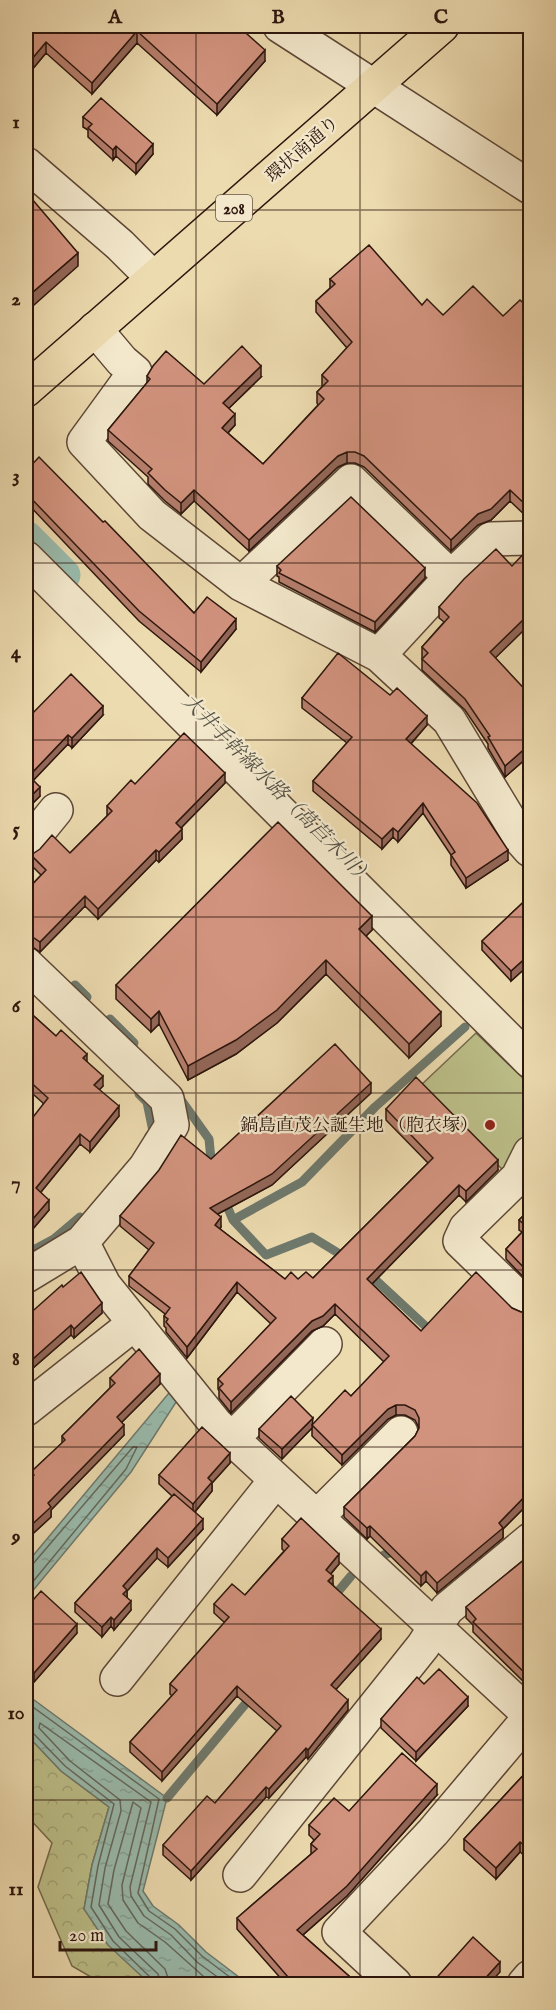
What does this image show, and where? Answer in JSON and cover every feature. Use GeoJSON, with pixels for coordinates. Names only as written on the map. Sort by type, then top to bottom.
{"type":"FeatureCollection","features":[{"type":"Feature","properties":{"kind":"highway","name":"環状南通り"},"geometry":{"type":"LineString","coordinates":[[26,390],[442,26]]}},
{"type":"Feature","properties":{"kind":"street"},"geometry":{"type":"LineString","coordinates":[[280,26],[531,187]]}},
{"type":"Feature","properties":{"kind":"street"},"geometry":{"type":"LineString","coordinates":[[26,164],[120,245],[153,278]]}},
{"type":"Feature","properties":{"kind":"street"},"geometry":{"type":"LineString","coordinates":[[95,329],[122,361],[135,372],[84,442],[152,515],[241,584],[379,656],[449,720],[522,841],[531,850]]}},
{"type":"Feature","properties":{"kind":"street"},"geometry":{"type":"LineString","coordinates":[[241,584],[351,481],[451,577]]}},
{"type":"Feature","properties":{"kind":"street"},"geometry":{"type":"LineString","coordinates":[[379,656],[451,577],[492,539],[531,538]]}},
{"type":"Feature","properties":{"kind":"street"},"geometry":{"type":"LineString","coordinates":[[26,558],[531,1061]]}},
{"type":"Feature","properties":{"kind":"street"},"geometry":{"type":"LineString","coordinates":[[26,847],[56,810]]}},
{"type":"Feature","properties":{"kind":"street"},"geometry":{"type":"LineString","coordinates":[[26,964],[167,1099],[172,1125],[145,1168],[82,1242],[26,1276]]}},
{"type":"Feature","properties":{"kind":"street"},"geometry":{"type":"LineString","coordinates":[[525,1304],[460,1241],[466,1228],[518,1177],[531,1153]]}},
{"type":"Feature","properties":{"kind":"street"},"geometry":{"type":"LineString","coordinates":[[82,1242],[104,1285],[216,1424],[531,1716],[433,1832],[339,1932],[395,1984]]}},
{"type":"Feature","properties":{"kind":"street"},"geometry":{"type":"LineString","coordinates":[[26,1409],[135,1323]]}},
{"type":"Feature","properties":{"kind":"street"},"geometry":{"type":"LineString","coordinates":[[232,1439],[325,1344]]}},
{"type":"Feature","properties":{"kind":"street"},"geometry":{"type":"LineString","coordinates":[[316,1518],[401,1433]]}},
{"type":"Feature","properties":{"kind":"street"},"geometry":{"type":"LineString","coordinates":[[117,1678],[276,1480]]}},
{"type":"Feature","properties":{"kind":"street"},"geometry":{"type":"LineString","coordinates":[[240,1875],[423,1646],[433,1627],[447,1609],[531,1540]]}},
{"type":"Feature","properties":{"kind":"street"},"geometry":{"type":"LineString","coordinates":[[524,1984],[531,1977]]}},
{"type":"Feature","properties":{"kind":"green space"},"geometry":{"type":"Polygon","coordinates":[[[476,1033],[530,1085],[530,1135],[506,1173],[419,1087],[476,1033]]]}},
{"type":"Feature","properties":{"kind":"green space"},"geometry":{"type":"Polygon","coordinates":[[[26,1734],[61,1771],[109,1807],[92,1865],[84,1909],[150,1984],[103,1984],[72,1966],[38,1887],[52,1843],[26,1815],[26,1734]]]}},
{"type":"Feature","properties":{"kind":"water"},"geometry":{"type":"Polygon","coordinates":[[[174,1387],[180,1396],[131,1472],[26,1599],[26,1564],[174,1387]]]}},
{"type":"Feature","properties":{"kind":"water"},"geometry":{"type":"Polygon","coordinates":[[[26,1694],[167,1798],[143,1891],[153,1906],[179,1925],[206,1952],[248,1984],[150,1984],[108,1945],[84,1909],[92,1865],[109,1807],[61,1771],[26,1734],[26,1694]]]}},
{"type":"Feature","properties":{"kind":"building"},"geometry":{"type":"Polygon","coordinates":[[[26,26],[238,26],[265,50],[217,104],[137,31],[92,83],[46,42],[26,66],[26,26]]]}},
{"type":"Feature","properties":{"kind":"building"},"geometry":{"type":"Polygon","coordinates":[[[101,98],[153,144],[136,164],[116,146],[113,150],[88,128],[92,124],[83,117],[101,98]]]}},
{"type":"Feature","properties":{"kind":"building"},"geometry":{"type":"Polygon","coordinates":[[[26,192],[78,253],[26,298],[26,192]]]}},
{"type":"Feature","properties":{"kind":"building"},"geometry":{"type":"Polygon","coordinates":[[[369,245],[422,305],[427,299],[443,315],[473,286],[503,316],[520,300],[531,310],[531,509],[510,490],[491,509],[478,514],[451,540],[364,456],[355,452],[347,452],[338,456],[249,540],[194,490],[181,503],[148,473],[152,469],[108,430],[150,379],[147,376],[166,351],[204,384],[242,346],[261,366],[223,403],[235,414],[222,428],[263,464],[324,399],[317,392],[328,381],[322,375],[352,342],[316,301],[335,284],[330,279],[369,245]]]}},
{"type":"Feature","properties":{"kind":"building"},"geometry":{"type":"Polygon","coordinates":[[[39,457],[194,613],[207,597],[236,619],[201,662],[139,611],[26,493],[26,471],[39,457]]]}},
{"type":"Feature","properties":{"kind":"building"},"geometry":{"type":"Polygon","coordinates":[[[351,497],[425,568],[375,622],[279,573],[281,570],[277,566],[351,497]]]}},
{"type":"Feature","properties":{"kind":"building"},"geometry":{"type":"Polygon","coordinates":[[[531,546],[531,612],[490,652],[531,696],[531,746],[529,745],[505,766],[488,737],[490,736],[465,699],[422,659],[428,653],[422,647],[449,617],[439,607],[496,549],[512,566],[531,546]]]}},
{"type":"Feature","properties":{"kind":"building"},"geometry":{"type":"Polygon","coordinates":[[[338,653],[390,695],[397,688],[427,716],[406,739],[477,803],[508,850],[466,878],[451,855],[455,852],[423,803],[398,832],[393,828],[382,839],[313,781],[352,737],[302,698],[338,653]]]}},
{"type":"Feature","properties":{"kind":"building"},"geometry":{"type":"Polygon","coordinates":[[[71,674],[103,706],[72,738],[68,735],[29,776],[40,787],[26,801],[26,720],[71,674]]]}},
{"type":"Feature","properties":{"kind":"building"},"geometry":{"type":"Polygon","coordinates":[[[184,733],[225,773],[176,823],[182,829],[159,852],[156,850],[98,909],[85,896],[40,942],[31,936],[26,936],[26,891],[46,870],[31,855],[40,849],[52,835],[70,853],[112,811],[107,806],[131,780],[135,784],[184,733]]]}},
{"type":"Feature","properties":{"kind":"building"},"geometry":{"type":"Polygon","coordinates":[[[278,822],[372,916],[359,929],[441,1012],[409,1044],[326,960],[277,1010],[236,1040],[188,1066],[159,1011],[151,1019],[116,985],[278,822]]]}},
{"type":"Feature","properties":{"kind":"building"},"geometry":{"type":"Polygon","coordinates":[[[531,895],[531,953],[511,971],[482,941],[531,895]]]}},
{"type":"Feature","properties":{"kind":"building"},"geometry":{"type":"Polygon","coordinates":[[[26,1009],[56,1036],[61,1030],[87,1054],[83,1058],[103,1076],[94,1085],[119,1106],[90,1142],[80,1134],[36,1188],[49,1200],[26,1227],[26,1126],[48,1098],[26,1078],[26,1009]]]}},
{"type":"Feature","properties":{"kind":"building"},"geometry":{"type":"Polygon","coordinates":[[[335,1044],[371,1083],[272,1174],[210,1208],[221,1217],[215,1225],[285,1279],[291,1272],[298,1279],[306,1272],[313,1278],[433,1158],[386,1109],[416,1077],[498,1160],[466,1191],[459,1185],[367,1279],[421,1331],[476,1272],[512,1308],[521,1312],[531,1312],[531,1490],[499,1523],[503,1528],[437,1583],[426,1571],[421,1576],[370,1526],[367,1528],[344,1507],[415,1436],[419,1428],[419,1418],[415,1410],[405,1405],[396,1405],[388,1409],[342,1455],[312,1425],[345,1390],[351,1396],[389,1356],[335,1304],[323,1316],[312,1321],[231,1402],[219,1388],[223,1384],[218,1379],[276,1318],[237,1282],[187,1347],[166,1322],[168,1319],[164,1316],[170,1308],[129,1276],[154,1243],[120,1216],[159,1170],[181,1135],[211,1159],[335,1044]]]}},
{"type":"Feature","properties":{"kind":"building"},"geometry":{"type":"Polygon","coordinates":[[[531,1208],[531,1275],[506,1249],[527,1227],[519,1220],[531,1208]]]}},
{"type":"Feature","properties":{"kind":"building"},"geometry":{"type":"Polygon","coordinates":[[[81,1272],[102,1303],[74,1329],[71,1325],[26,1365],[26,1317],[62,1285],[63,1287],[81,1272]]]}},
{"type":"Feature","properties":{"kind":"building"},"geometry":{"type":"Polygon","coordinates":[[[139,1349],[160,1374],[117,1417],[124,1425],[48,1503],[51,1507],[26,1530],[26,1483],[34,1475],[31,1472],[65,1440],[62,1436],[115,1383],[110,1378],[139,1349]]]}},
{"type":"Feature","properties":{"kind":"building"},"geometry":{"type":"Polygon","coordinates":[[[291,1396],[313,1418],[282,1449],[259,1429],[291,1396]]]}},
{"type":"Feature","properties":{"kind":"building"},"geometry":{"type":"Polygon","coordinates":[[[202,1427],[230,1453],[208,1478],[212,1482],[193,1504],[159,1475],[202,1427]]]}},
{"type":"Feature","properties":{"kind":"building"},"geometry":{"type":"Polygon","coordinates":[[[174,1494],[203,1519],[168,1558],[157,1548],[123,1586],[127,1590],[123,1594],[131,1601],[114,1620],[111,1617],[102,1627],[75,1603],[174,1494]]]}},
{"type":"Feature","properties":{"kind":"building"},"geometry":{"type":"Polygon","coordinates":[[[301,1518],[339,1554],[326,1570],[333,1576],[328,1581],[381,1629],[331,1685],[348,1700],[308,1750],[306,1748],[269,1789],[266,1787],[191,1871],[163,1845],[207,1796],[215,1803],[281,1726],[237,1686],[162,1772],[130,1742],[177,1690],[170,1684],[229,1617],[214,1604],[232,1584],[245,1595],[289,1546],[282,1539],[301,1518]]]}},
{"type":"Feature","properties":{"kind":"building"},"geometry":{"type":"Polygon","coordinates":[[[531,1554],[531,1679],[473,1622],[476,1619],[466,1607],[531,1554]]]}},
{"type":"Feature","properties":{"kind":"building"},"geometry":{"type":"Polygon","coordinates":[[[41,1591],[77,1624],[34,1673],[26,1665],[26,1608],[41,1591]]]}},
{"type":"Feature","properties":{"kind":"building"},"geometry":{"type":"Polygon","coordinates":[[[439,1669],[468,1697],[416,1752],[381,1719],[417,1677],[424,1684],[439,1669]]]}},
{"type":"Feature","properties":{"kind":"building"},"geometry":{"type":"Polygon","coordinates":[[[402,1753],[437,1784],[347,1886],[297,1930],[358,1984],[286,1984],[284,1982],[288,1977],[237,1918],[317,1849],[311,1844],[320,1834],[309,1825],[334,1798],[349,1811],[402,1753]]]}},
{"type":"Feature","properties":{"kind":"building"},"geometry":{"type":"Polygon","coordinates":[[[531,1767],[531,1851],[520,1842],[496,1868],[464,1839],[531,1767]]]}},
{"type":"Feature","properties":{"kind":"building"},"geometry":{"type":"Polygon","coordinates":[[[473,1937],[500,1962],[480,1984],[431,1984],[473,1937]]]}},
{"type":"Feature","properties":{"kind":"waterway","name":"大井手幹線水路（萵苣木川）"},"geometry":{"type":"LineString","coordinates":[[26,537],[64,575]]}},
{"type":"Feature","properties":{"kind":"waterway"},"geometry":{"type":"LineString","coordinates":[[75,985],[87,997]]}},
{"type":"Feature","properties":{"kind":"waterway"},"geometry":{"type":"LineString","coordinates":[[110,1019],[134,1043]]}},
{"type":"Feature","properties":{"kind":"waterway"},"geometry":{"type":"LineString","coordinates":[[224,1199],[233,1220],[302,1182],[375,1107],[465,1027]]}},
{"type":"Feature","properties":{"kind":"waterway"},"geometry":{"type":"LineString","coordinates":[[139,1094],[147,1102],[153,1131],[149,1136]]}},
{"type":"Feature","properties":{"kind":"waterway"},"geometry":{"type":"LineString","coordinates":[[179,1097],[209,1139],[212,1170]]}},
{"type":"Feature","properties":{"kind":"waterway"},"geometry":{"type":"LineString","coordinates":[[26,1254],[54,1239],[80,1217]]}},
{"type":"Feature","properties":{"kind":"waterway"},"geometry":{"type":"LineString","coordinates":[[233,1220],[266,1255],[312,1237],[348,1259]]}},
{"type":"Feature","properties":{"kind":"waterway"},"geometry":{"type":"LineString","coordinates":[[367,1272],[434,1334]]}},
{"type":"Feature","properties":{"kind":"waterway"},"geometry":{"type":"LineString","coordinates":[[384,1555],[399,1549]]}},
{"type":"Feature","properties":{"kind":"waterway"},"geometry":{"type":"LineString","coordinates":[[331,1600],[351,1576]]}},
{"type":"Feature","properties":{"kind":"waterway"},"geometry":{"type":"LineString","coordinates":[[167,1798],[252,1696]]}},
{"type":"Feature","properties":{"kind":"place","name":"鍋島直茂公誕生地 （胞衣塚）"},"geometry":{"type":"Point","coordinates":[490,1125]}}]}
